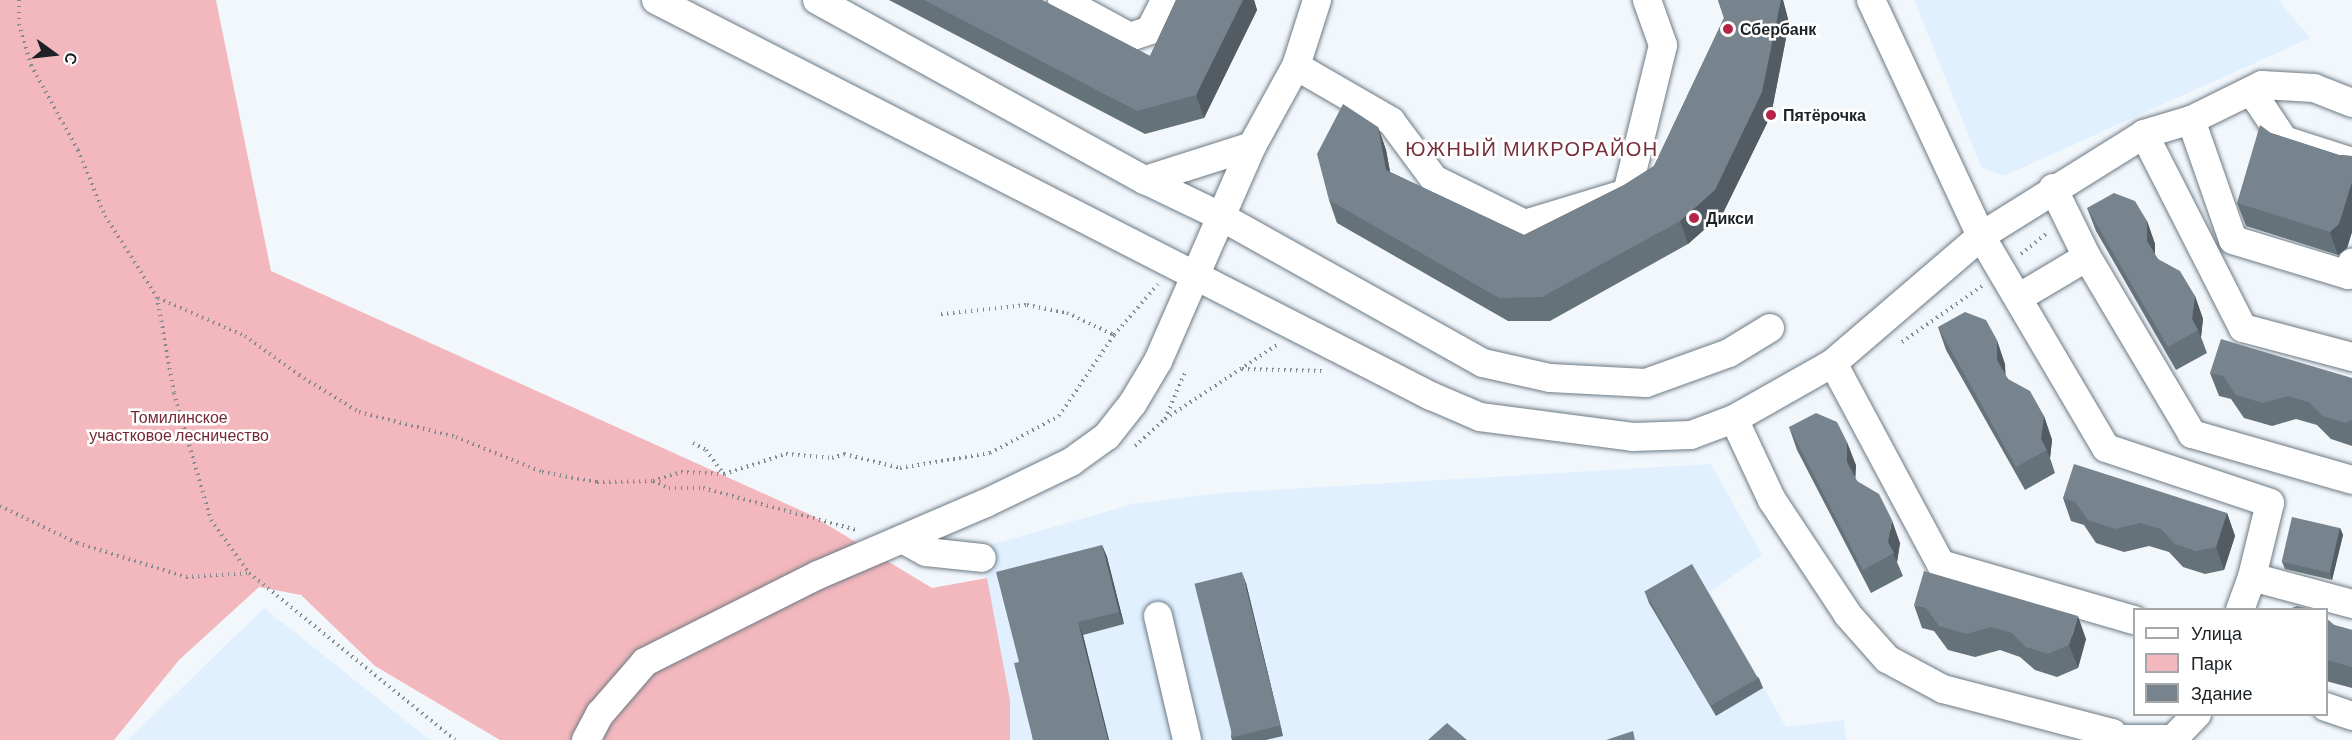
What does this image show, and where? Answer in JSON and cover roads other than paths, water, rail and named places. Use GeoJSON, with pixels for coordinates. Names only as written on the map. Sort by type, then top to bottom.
{"type":"FeatureCollection","features":[{"type":"Feature","properties":{"kind":"street"},"geometry":{"type":"LineString","coordinates":[[656,0],[686,7],[1184,270],[1480,417],[1633,437],[1691,435],[1734,419],[1833,363],[1981,236],[2053,188],[2144,134],[2191,120],[2252,92],[2262,85],[2314,88],[2352,103]]}},
{"type":"Feature","properties":{"kind":"street"},"geometry":{"type":"LineString","coordinates":[[817,0],[1145,180],[1220,216],[1483,363],[1550,378],[1646,383],[1729,353],[1770,328]]}},
{"type":"Feature","properties":{"kind":"street"},"geometry":{"type":"LineString","coordinates":[[1062,0],[1130,37],[1150,30],[1165,0]]}},
{"type":"Feature","properties":{"kind":"street"},"geometry":{"type":"LineString","coordinates":[[586,740],[600,714],[645,662],[818,575],[902,540],[1071,462],[1107,436],[1133,403],[1158,361],[1184,270],[1220,216],[1252,146],[1296,66],[1317,0]]}},
{"type":"Feature","properties":{"kind":"street"},"geometry":{"type":"LineString","coordinates":[[1296,66],[1391,121],[1434,179],[1524,224],[1627,193],[1663,45],[1647,0]]}},
{"type":"Feature","properties":{"kind":"street"},"geometry":{"type":"LineString","coordinates":[[1871,0],[1981,236],[2106,448],[2270,502]]}},
{"type":"Feature","properties":{"kind":"street"},"geometry":{"type":"LineString","coordinates":[[2252,92],[2284,140],[2352,162]]}},
{"type":"Feature","properties":{"kind":"street"},"geometry":{"type":"LineString","coordinates":[[2191,120],[2233,240],[2348,275],[2352,263]]}},
{"type":"Feature","properties":{"kind":"street"},"geometry":{"type":"LineString","coordinates":[[2144,134],[2244,328],[2352,357]]}},
{"type":"Feature","properties":{"kind":"street"},"geometry":{"type":"LineString","coordinates":[[1145,180],[1252,146]]}},
{"type":"Feature","properties":{"kind":"street"},"geometry":{"type":"LineString","coordinates":[[2053,188],[2088,257],[2192,434],[2352,480]]}},
{"type":"Feature","properties":{"kind":"street"},"geometry":{"type":"LineString","coordinates":[[2018,298],[2088,257]]}},
{"type":"Feature","properties":{"kind":"street"},"geometry":{"type":"LineString","coordinates":[[1833,363],[1941,564],[2133,621]]}},
{"type":"Feature","properties":{"kind":"street"},"geometry":{"type":"LineString","coordinates":[[1734,419],[1772,500],[1848,615],[1887,659],[1943,689],[2112,733],[2114,739],[2172,740],[2195,716]]}},
{"type":"Feature","properties":{"kind":"street"},"geometry":{"type":"LineString","coordinates":[[2240,608],[2252,576],[2270,502],[2283,461]]}},
{"type":"Feature","properties":{"kind":"street"},"geometry":{"type":"LineString","coordinates":[[902,540],[926,552],[982,558]]}},
{"type":"Feature","properties":{"kind":"street"},"geometry":{"type":"LineString","coordinates":[[2252,576],[2352,604]]}},
{"type":"Feature","properties":{"kind":"street"},"geometry":{"type":"LineString","coordinates":[[1158,615],[1187,740]]}},
{"type":"Feature","properties":{"kind":"street"},"geometry":{"type":"LineString","coordinates":[[2328,708],[2352,716]]}},
{"type":"Feature","properties":{"kind":"place","name":"Сбербанк"},"geometry":{"type":"Point","coordinates":[1728,29]}},
{"type":"Feature","properties":{"kind":"place","name":"Пятёрочка"},"geometry":{"type":"Point","coordinates":[1771,115]}},
{"type":"Feature","properties":{"kind":"place","name":"Дикси"},"geometry":{"type":"Point","coordinates":[1694,218]}},
{"type":"Feature","properties":{"kind":"district","name":"ЮЖНЫЙ МИКРОРАЙОН"},"geometry":{"type":"Point","coordinates":[1532,148]}},
{"type":"Feature","properties":{"kind":"park label","name":"Томилинское участковое лесничество"},"geometry":{"type":"Point","coordinates":[179,426]}}]}
